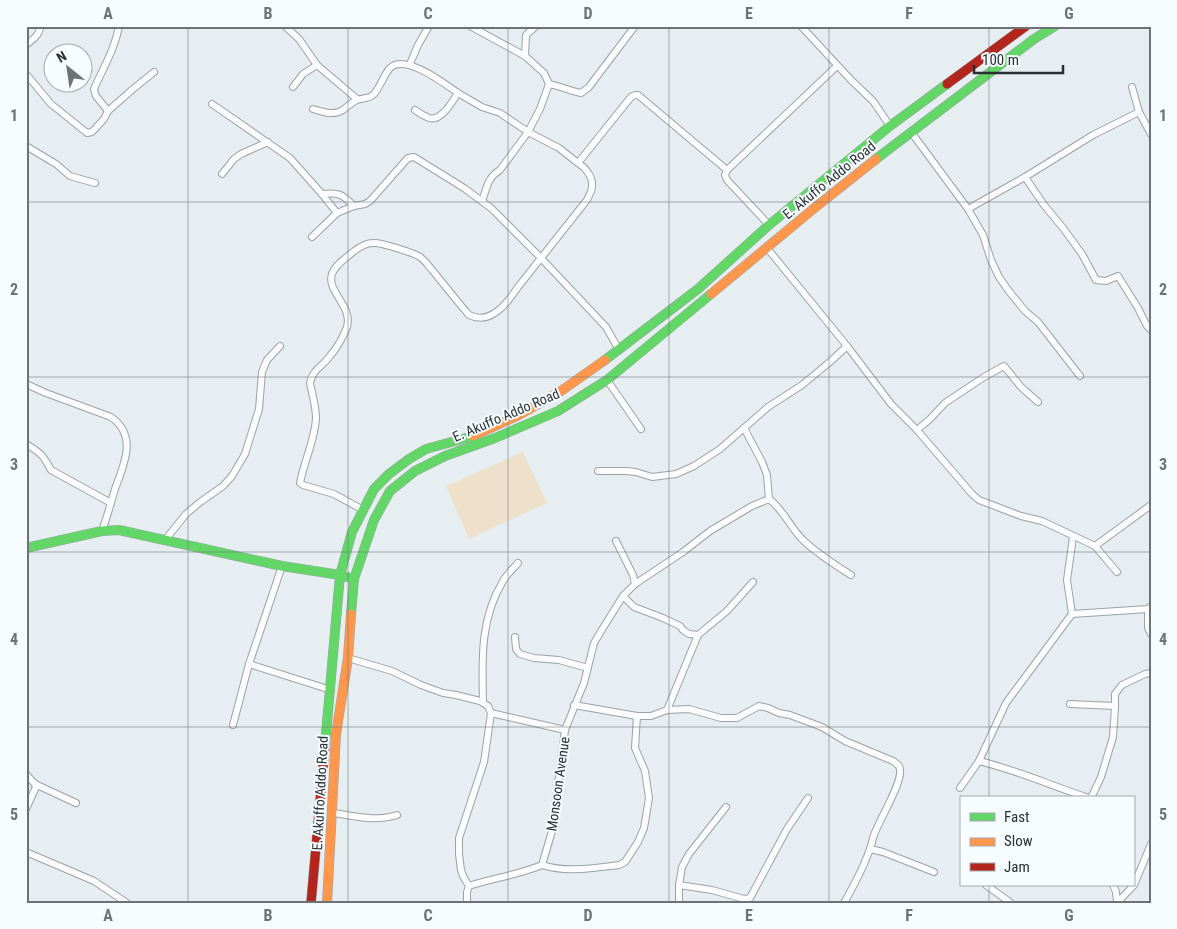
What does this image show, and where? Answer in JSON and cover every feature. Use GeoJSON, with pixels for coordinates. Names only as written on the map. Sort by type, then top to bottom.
{"type":"FeatureCollection","features":[{"type":"Feature","properties":{"kind":"main road","name":"E. Akuffo Addo Road"},"geometry":{"type":"LineString","coordinates":[[311,903],[340,575],[352,532],[374,489],[389,474],[410,458],[426,449],[470,436],[519,415],[593,370],[698,289],[769,225],[890,126],[1026,26]]}},
{"type":"Feature","properties":{"kind":"main road","name":"E. Akuffo Addo Road"},"geometry":{"type":"LineString","coordinates":[[327,903],[336,734],[348,658],[354,579],[374,520],[390,491],[415,471],[445,456],[558,411],[607,380],[812,210],[911,132],[1034,39],[1055,26]]}},
{"type":"Feature","properties":{"kind":"main road"},"geometry":{"type":"LineString","coordinates":[[26,548],[102,530],[119,530],[282,566],[354,579]]}},
{"type":"Feature","properties":{"kind":"street"},"geometry":{"type":"LineString","coordinates":[[26,45],[40,32],[40,26]]}},
{"type":"Feature","properties":{"kind":"street"},"geometry":{"type":"LineString","coordinates":[[108,111],[96,96],[94,89],[106,66],[117,38],[119,26]]}},
{"type":"Feature","properties":{"kind":"street"},"geometry":{"type":"LineString","coordinates":[[286,26],[299,39],[317,65],[357,99]]}},
{"type":"Feature","properties":{"kind":"street"},"geometry":{"type":"LineString","coordinates":[[410,64],[418,45],[430,26]]}},
{"type":"Feature","properties":{"kind":"street"},"geometry":{"type":"LineString","coordinates":[[470,26],[525,56],[544,73],[549,84],[540,109],[528,132],[500,170],[490,179],[482,201]]}},
{"type":"Feature","properties":{"kind":"street"},"geometry":{"type":"LineString","coordinates":[[525,56],[526,35],[536,26]]}},
{"type":"Feature","properties":{"kind":"street"},"geometry":{"type":"LineString","coordinates":[[549,84],[581,93],[589,87],[634,26]]}},
{"type":"Feature","properties":{"kind":"street"},"geometry":{"type":"LineString","coordinates":[[801,26],[873,101],[890,126]]}},
{"type":"Feature","properties":{"kind":"street"},"geometry":{"type":"LineString","coordinates":[[313,109],[337,113],[357,99],[368,98],[374,94],[390,68],[396,65],[410,64],[440,80],[482,107],[500,113],[528,132],[559,148],[586,169],[592,184],[587,200],[540,257],[508,301],[500,310],[488,317],[480,318],[469,315],[421,258],[398,249],[372,242],[358,249],[335,268],[331,275],[333,288],[348,316],[347,325],[343,337],[330,356],[310,378],[316,409],[315,427],[300,482],[303,486],[334,494],[363,510]]}},
{"type":"Feature","properties":{"kind":"street"},"geometry":{"type":"LineString","coordinates":[[293,87],[303,74],[317,65]]}},
{"type":"Feature","properties":{"kind":"street"},"geometry":{"type":"LineString","coordinates":[[769,225],[727,180],[725,175],[727,170],[838,66]]}},
{"type":"Feature","properties":{"kind":"street"},"geometry":{"type":"LineString","coordinates":[[26,75],[51,104],[87,133],[92,132],[104,119],[108,111],[154,72]]}},
{"type":"Feature","properties":{"kind":"street"},"geometry":{"type":"LineString","coordinates":[[1132,88],[1139,112],[1151,134]]}},
{"type":"Feature","properties":{"kind":"street"},"geometry":{"type":"LineString","coordinates":[[415,110],[433,119],[442,115],[458,93]]}},
{"type":"Feature","properties":{"kind":"street"},"geometry":{"type":"LineString","coordinates":[[578,163],[631,97],[638,95],[727,170]]}},
{"type":"Feature","properties":{"kind":"street"},"geometry":{"type":"LineString","coordinates":[[212,104],[290,158],[337,213]]}},
{"type":"Feature","properties":{"kind":"street"},"geometry":{"type":"LineString","coordinates":[[968,210],[1093,135],[1139,112]]}},
{"type":"Feature","properties":{"kind":"street"},"geometry":{"type":"LineString","coordinates":[[911,132],[984,235],[991,260],[1008,290],[1025,311],[1038,322],[1080,376]]}},
{"type":"Feature","properties":{"kind":"street"},"geometry":{"type":"LineString","coordinates":[[222,174],[234,159],[241,154],[268,142]]}},
{"type":"Feature","properties":{"kind":"street"},"geometry":{"type":"LineString","coordinates":[[26,146],[56,164],[70,176],[95,183]]}},
{"type":"Feature","properties":{"kind":"street"},"geometry":{"type":"LineString","coordinates":[[312,237],[337,213],[370,201],[408,158],[414,157],[482,201],[540,257],[606,327],[619,350]]}},
{"type":"Feature","properties":{"kind":"street"},"geometry":{"type":"LineString","coordinates":[[1025,177],[1082,254],[1096,280],[1106,282],[1118,276],[1151,330]]}},
{"type":"Feature","properties":{"kind":"street"},"geometry":{"type":"LineString","coordinates":[[322,194],[338,193],[354,206]]}},
{"type":"Feature","properties":{"kind":"street"},"geometry":{"type":"LineString","coordinates":[[768,248],[891,404],[917,430],[972,494],[980,500],[1021,516],[1042,521],[1095,546],[1118,572]]}},
{"type":"Feature","properties":{"kind":"street"},"geometry":{"type":"LineString","coordinates":[[165,540],[186,514],[198,503],[223,486],[232,476],[245,454],[259,409],[262,372],[267,360],[280,346]]}},
{"type":"Feature","properties":{"kind":"street"},"geometry":{"type":"LineString","coordinates":[[598,471],[636,472],[652,477],[676,474],[694,466],[720,450],[768,407],[802,385],[847,346]]}},
{"type":"Feature","properties":{"kind":"street"},"geometry":{"type":"LineString","coordinates":[[917,430],[930,420],[945,403],[1004,366],[1021,387],[1038,402]]}},
{"type":"Feature","properties":{"kind":"street"},"geometry":{"type":"LineString","coordinates":[[607,380],[642,429]]}},
{"type":"Feature","properties":{"kind":"street"},"geometry":{"type":"LineString","coordinates":[[26,393],[28,385],[111,417],[120,424],[125,433],[126,457],[102,530]]}},
{"type":"Feature","properties":{"kind":"street"},"geometry":{"type":"LineString","coordinates":[[744,428],[767,475],[769,499],[777,505],[790,526],[803,541],[851,575]]}},
{"type":"Feature","properties":{"kind":"street"},"geometry":{"type":"LineString","coordinates":[[26,444],[43,456],[50,470],[110,503]]}},
{"type":"Feature","properties":{"kind":"street"},"geometry":{"type":"LineString","coordinates":[[565,730],[584,683],[594,643],[623,596],[634,584],[683,552],[710,531],[752,506],[769,499]]}},
{"type":"Feature","properties":{"kind":"street"},"geometry":{"type":"LineString","coordinates":[[1095,546],[1151,505]]}},
{"type":"Feature","properties":{"kind":"street"},"geometry":{"type":"LineString","coordinates":[[960,788],[979,761],[1006,703],[1072,614],[1067,580],[1073,537]]}},
{"type":"Feature","properties":{"kind":"street"},"geometry":{"type":"LineString","coordinates":[[616,541],[633,576],[634,584]]}},
{"type":"Feature","properties":{"kind":"street"},"geometry":{"type":"LineString","coordinates":[[483,702],[482,663],[484,636],[490,608],[503,580],[518,563]]}},
{"type":"Feature","properties":{"kind":"street"},"geometry":{"type":"LineString","coordinates":[[233,725],[249,664],[282,566]]}},
{"type":"Feature","properties":{"kind":"street"},"geometry":{"type":"LineString","coordinates":[[667,710],[698,635],[727,611],[753,582]]}},
{"type":"Feature","properties":{"kind":"street"},"geometry":{"type":"LineString","coordinates":[[623,596],[634,607],[664,618],[680,626],[689,634],[698,635]]}},
{"type":"Feature","properties":{"kind":"street"},"geometry":{"type":"LineString","coordinates":[[1072,614],[1149,608],[1148,628],[1151,634]]}},
{"type":"Feature","properties":{"kind":"street"},"geometry":{"type":"LineString","coordinates":[[515,637],[516,649],[520,654],[534,658],[559,660],[588,668]]}},
{"type":"Feature","properties":{"kind":"street"},"geometry":{"type":"LineString","coordinates":[[348,658],[392,671],[420,685],[443,693],[483,702],[488,706],[491,713],[484,762],[459,838],[461,870],[468,886],[467,903]]}},
{"type":"Feature","properties":{"kind":"street"},"geometry":{"type":"LineString","coordinates":[[249,664],[331,690]]}},
{"type":"Feature","properties":{"kind":"street"},"geometry":{"type":"LineString","coordinates":[[1091,796],[1101,777],[1113,737],[1115,694],[1122,684],[1151,673]]}},
{"type":"Feature","properties":{"kind":"street"},"geometry":{"type":"LineString","coordinates":[[1070,704],[1115,706]]}},
{"type":"Feature","properties":{"kind":"street"},"geometry":{"type":"LineString","coordinates":[[574,706],[637,716],[651,716],[667,710],[689,709],[721,718],[738,718],[759,706],[822,727],[845,741],[899,765],[901,771],[899,779],[874,835],[860,875],[844,903]]}},
{"type":"Feature","properties":{"kind":"street","name":"Monsoon Avenue"},"geometry":{"type":"LineString","coordinates":[[491,713],[565,730],[552,830],[542,865]]}},
{"type":"Feature","properties":{"kind":"street"},"geometry":{"type":"LineString","coordinates":[[468,886],[542,865],[573,870],[619,865],[625,862],[638,842],[646,820],[649,798],[645,771],[635,748],[637,716]]}},
{"type":"Feature","properties":{"kind":"street"},"geometry":{"type":"LineString","coordinates":[[979,761],[999,766],[1084,796]]}},
{"type":"Feature","properties":{"kind":"street"},"geometry":{"type":"LineString","coordinates":[[26,774],[35,784],[76,803]]}},
{"type":"Feature","properties":{"kind":"street"},"geometry":{"type":"LineString","coordinates":[[26,809],[36,787],[35,784]]}},
{"type":"Feature","properties":{"kind":"street"},"geometry":{"type":"LineString","coordinates":[[679,885],[712,890],[744,899],[750,898],[787,829],[808,798]]}},
{"type":"Feature","properties":{"kind":"street"},"geometry":{"type":"LineString","coordinates":[[679,903],[682,867],[689,854],[726,807]]}},
{"type":"Feature","properties":{"kind":"street"},"geometry":{"type":"LineString","coordinates":[[333,813],[371,819],[397,815]]}},
{"type":"Feature","properties":{"kind":"street"},"geometry":{"type":"LineString","coordinates":[[1134,885],[1151,844]]}},
{"type":"Feature","properties":{"kind":"street"},"geometry":{"type":"LineString","coordinates":[[870,849],[883,852],[934,872]]}},
{"type":"Feature","properties":{"kind":"street"},"geometry":{"type":"LineString","coordinates":[[26,852],[94,881],[124,902]]}},
{"type":"Feature","properties":{"kind":"street"},"geometry":{"type":"LineString","coordinates":[[987,886],[1011,903]]}},
{"type":"Feature","properties":{"kind":"street"},"geometry":{"type":"LineString","coordinates":[[1113,886],[1117,902]]}},
{"type":"Feature","properties":{"kind":"street"},"geometry":{"type":"LineString","coordinates":[[1117,902],[1133,886]]}},
{"type":"Feature","properties":{"kind":"shaded area"},"geometry":{"type":"Polygon","coordinates":[[[523,452],[547,503],[469,539],[446,486],[523,452]]]}},
{"type":"Feature","properties":{"kind":"traffic: fast"},"geometry":{"type":"LineString","coordinates":[[876,159],[1034,39],[1055,26]]}},
{"type":"Feature","properties":{"kind":"traffic: fast"},"geometry":{"type":"LineString","coordinates":[[605,360],[698,289],[769,225],[890,126],[947,84]]}},
{"type":"Feature","properties":{"kind":"traffic: fast"},"geometry":{"type":"LineString","coordinates":[[351,614],[354,579],[374,520],[390,491],[415,471],[445,456],[495,438],[558,411],[607,380],[711,294]]}},
{"type":"Feature","properties":{"kind":"traffic: fast"},"geometry":{"type":"LineString","coordinates":[[325,745],[340,575],[352,532],[374,489],[389,474],[426,449],[473,436]]}},
{"type":"Feature","properties":{"kind":"traffic: fast"},"geometry":{"type":"LineString","coordinates":[[26,548],[102,531],[119,530],[282,566],[354,579]]}},
{"type":"Feature","properties":{"kind":"traffic: slow"},"geometry":{"type":"LineString","coordinates":[[711,294],[876,159]]}},
{"type":"Feature","properties":{"kind":"traffic: slow"},"geometry":{"type":"LineString","coordinates":[[473,436],[519,415],[561,391],[605,360]]}},
{"type":"Feature","properties":{"kind":"traffic: slow"},"geometry":{"type":"LineString","coordinates":[[327,903],[336,734],[348,658],[351,614]]}},
{"type":"Feature","properties":{"kind":"traffic: jam"},"geometry":{"type":"LineString","coordinates":[[947,84],[1026,26]]}},
{"type":"Feature","properties":{"kind":"traffic: jam"},"geometry":{"type":"LineString","coordinates":[[311,903],[325,745]]}}]}
